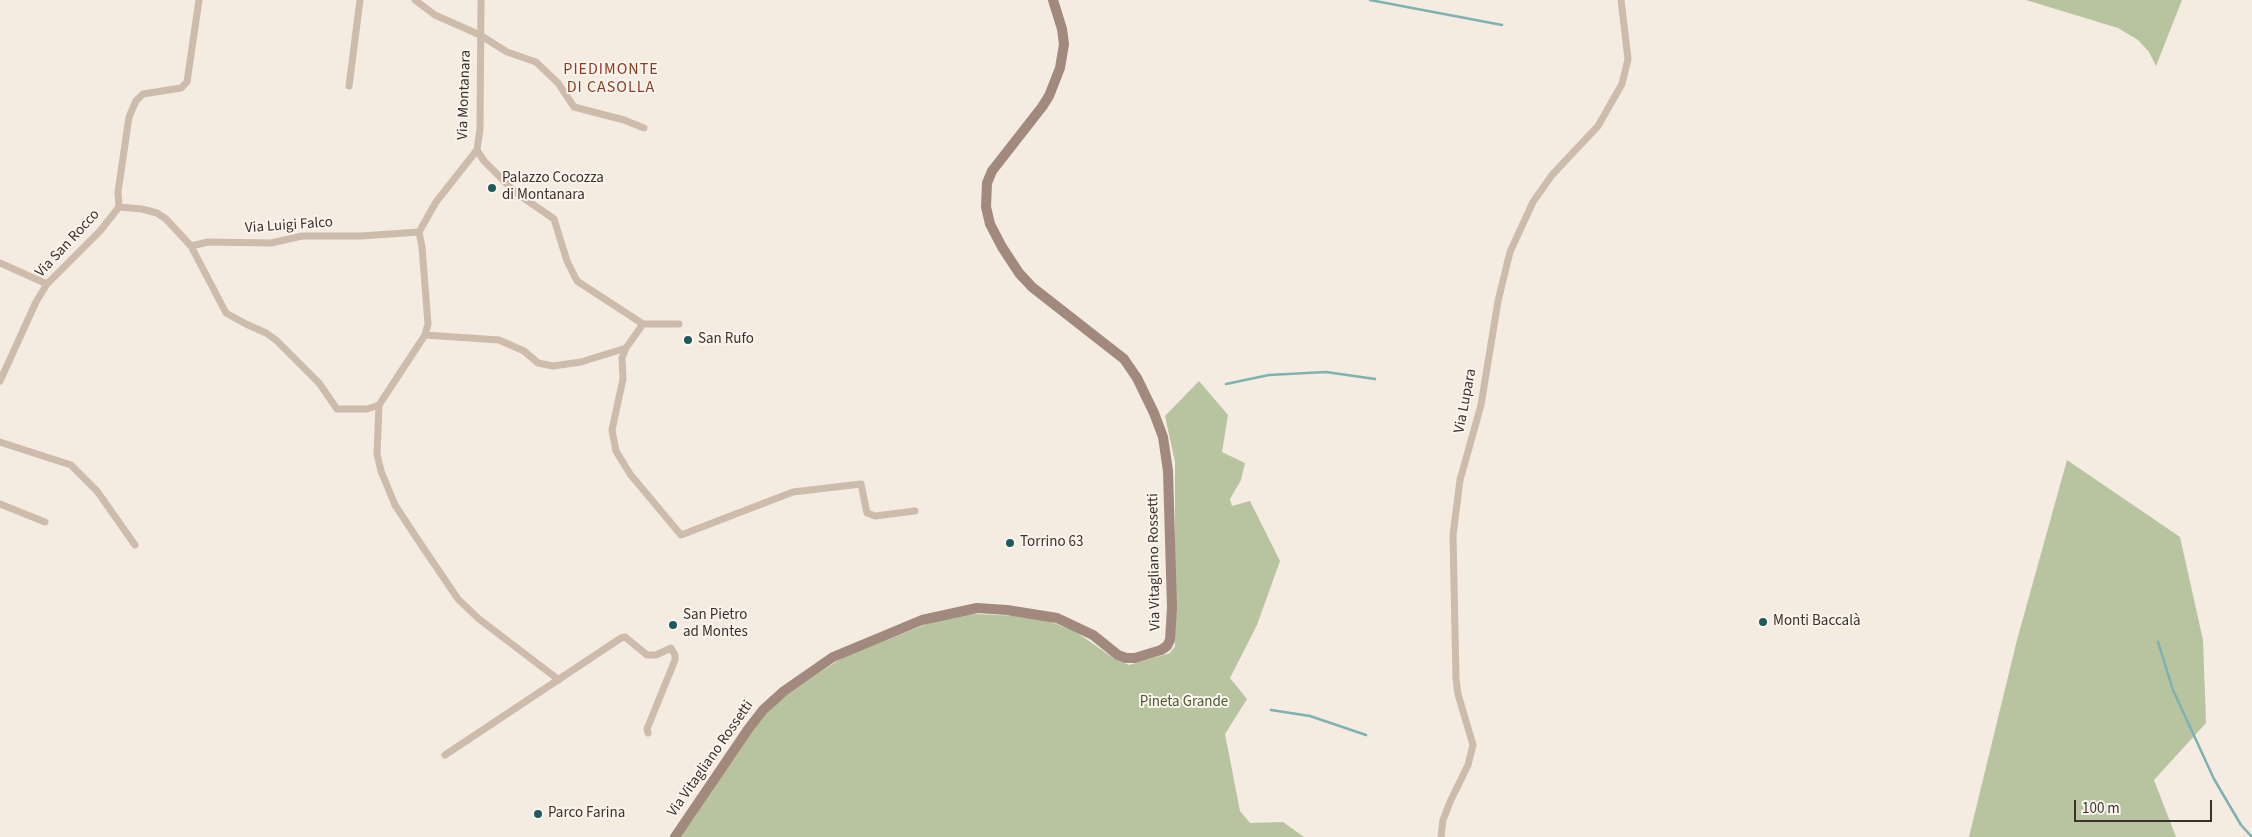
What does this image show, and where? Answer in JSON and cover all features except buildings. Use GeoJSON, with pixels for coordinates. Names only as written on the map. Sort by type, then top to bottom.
{"type":"FeatureCollection","features":[{"type":"Feature","properties":{"kind":"street"},"geometry":{"type":"LineString","coordinates":[[199,0],[187,82],[180,88],[143,94],[136,101],[129,117],[118,192],[118,208],[142,209],[158,213],[166,219],[191,246],[226,313],[276,340],[319,383],[337,409],[367,409],[379,405]]}},
{"type":"Feature","properties":{"kind":"street"},"geometry":{"type":"LineString","coordinates":[[349,86],[360,0]]}},
{"type":"Feature","properties":{"kind":"street"},"geometry":{"type":"LineString","coordinates":[[415,0],[435,15],[480,35],[507,52],[536,62],[558,83],[574,107],[624,120],[644,128]]}},
{"type":"Feature","properties":{"kind":"street","name":"Via Montanara"},"geometry":{"type":"LineString","coordinates":[[419,232],[436,202],[477,150],[480,129],[481,0]]}},
{"type":"Feature","properties":{"kind":"street","name":"Via Vitagliano Rossetti"},"geometry":{"type":"LineString","coordinates":[[675,837],[749,728],[784,691],[834,657],[922,620],[977,608],[1007,610],[1057,618],[1093,635],[1118,655],[1126,658],[1135,658],[1162,650],[1170,640],[1172,608],[1168,471],[1163,437],[1154,413],[1137,378],[1124,359],[1032,287],[1019,272],[1002,247],[990,224],[986,207],[987,183],[992,171],[1042,107],[1049,96],[1060,68],[1064,44],[1060,19],[1053,0]]}},
{"type":"Feature","properties":{"kind":"street","name":"Via Lupara"},"geometry":{"type":"LineString","coordinates":[[1440,837],[1443,820],[1468,765],[1473,746],[1458,694],[1456,679],[1452,535],[1460,480],[1481,405],[1498,301],[1510,252],[1532,202],[1552,175],[1598,126],[1622,84],[1628,59],[1621,0]]}},
{"type":"Feature","properties":{"kind":"street"},"geometry":{"type":"LineString","coordinates":[[477,150],[484,161],[515,192],[554,219],[567,261],[577,281],[643,324],[679,324]]}},
{"type":"Feature","properties":{"kind":"street","name":"Via San Rocco"},"geometry":{"type":"LineString","coordinates":[[0,380],[36,302],[47,284],[100,231],[118,208]]}},
{"type":"Feature","properties":{"kind":"street"},"geometry":{"type":"LineString","coordinates":[[419,232],[422,247],[428,324],[425,334],[379,405],[377,454],[381,471],[395,505],[458,599],[479,619],[559,680]]}},
{"type":"Feature","properties":{"kind":"street","name":"Via Luigi Falco"},"geometry":{"type":"LineString","coordinates":[[191,246],[208,242],[271,243],[302,236],[361,236],[419,232]]}},
{"type":"Feature","properties":{"kind":"street"},"geometry":{"type":"LineString","coordinates":[[0,263],[47,284]]}},
{"type":"Feature","properties":{"kind":"street"},"geometry":{"type":"LineString","coordinates":[[643,324],[626,348],[622,358],[623,378],[612,430],[616,451],[630,474],[681,535],[793,492],[861,484],[867,513],[875,516],[915,511]]}},
{"type":"Feature","properties":{"kind":"street"},"geometry":{"type":"LineString","coordinates":[[425,334],[499,340],[524,351],[538,363],[553,366],[581,362],[626,348]]}},
{"type":"Feature","properties":{"kind":"street"},"geometry":{"type":"LineString","coordinates":[[0,442],[71,465],[97,491],[136,545]]}},
{"type":"Feature","properties":{"kind":"street"},"geometry":{"type":"LineString","coordinates":[[0,504],[45,522]]}},
{"type":"Feature","properties":{"kind":"street"},"geometry":{"type":"LineString","coordinates":[[445,756],[621,638],[630,639],[651,657],[672,648],[674,651],[675,660],[654,712],[648,733]]}},
{"type":"Feature","properties":{"kind":"green space"},"geometry":{"type":"Polygon","coordinates":[[[2026,0],[2182,0],[2156,66],[2149,52],[2138,40],[2118,28],[2026,0]]]}},
{"type":"Feature","properties":{"kind":"green space","name":"Pineta Grande"},"geometry":{"type":"Polygon","coordinates":[[[1199,381],[1228,415],[1222,452],[1245,463],[1241,480],[1230,499],[1232,506],[1250,501],[1280,561],[1257,625],[1230,678],[1247,699],[1225,734],[1240,811],[1250,823],[1283,822],[1304,837],[681,837],[760,720],[783,697],[843,657],[927,624],[952,617],[974,614],[1019,616],[1049,621],[1076,632],[1112,657],[1129,665],[1170,653],[1175,646],[1175,462],[1165,416],[1199,381]]]}},
{"type":"Feature","properties":{"kind":"green space"},"geometry":{"type":"Polygon","coordinates":[[[2067,460],[2180,537],[2203,640],[2206,723],[2154,780],[2176,837],[1969,837],[2017,640],[2067,460]]]}},
{"type":"Feature","properties":{"kind":"waterway"},"geometry":{"type":"LineString","coordinates":[[1370,0],[1502,25]]}},
{"type":"Feature","properties":{"kind":"waterway"},"geometry":{"type":"LineString","coordinates":[[1226,384],[1269,375],[1326,372],[1375,379]]}},
{"type":"Feature","properties":{"kind":"waterway"},"geometry":{"type":"LineString","coordinates":[[2158,642],[2173,690],[2214,779],[2241,825],[2252,837]]}},
{"type":"Feature","properties":{"kind":"waterway"},"geometry":{"type":"LineString","coordinates":[[1271,710],[1310,716],[1366,735]]}},
{"type":"Feature","properties":{"kind":"place","name":"Palazzo Cocozza di Montanara"},"geometry":{"type":"Point","coordinates":[492,188]}},
{"type":"Feature","properties":{"kind":"place","name":"San Rufo"},"geometry":{"type":"Point","coordinates":[688,340]}},
{"type":"Feature","properties":{"kind":"place","name":"Torrino 63"},"geometry":{"type":"Point","coordinates":[1010,543]}},
{"type":"Feature","properties":{"kind":"place","name":"Monti Baccalà"},"geometry":{"type":"Point","coordinates":[1763,622]}},
{"type":"Feature","properties":{"kind":"place","name":"San Pietro ad Montes"},"geometry":{"type":"Point","coordinates":[673,625]}},
{"type":"Feature","properties":{"kind":"place","name":"Parco Farina"},"geometry":{"type":"Point","coordinates":[538,814]}},
{"type":"Feature","properties":{"kind":"district","name":"PIEDIMONTE DI CASOLLA"},"geometry":{"type":"Point","coordinates":[611,79]}}]}
